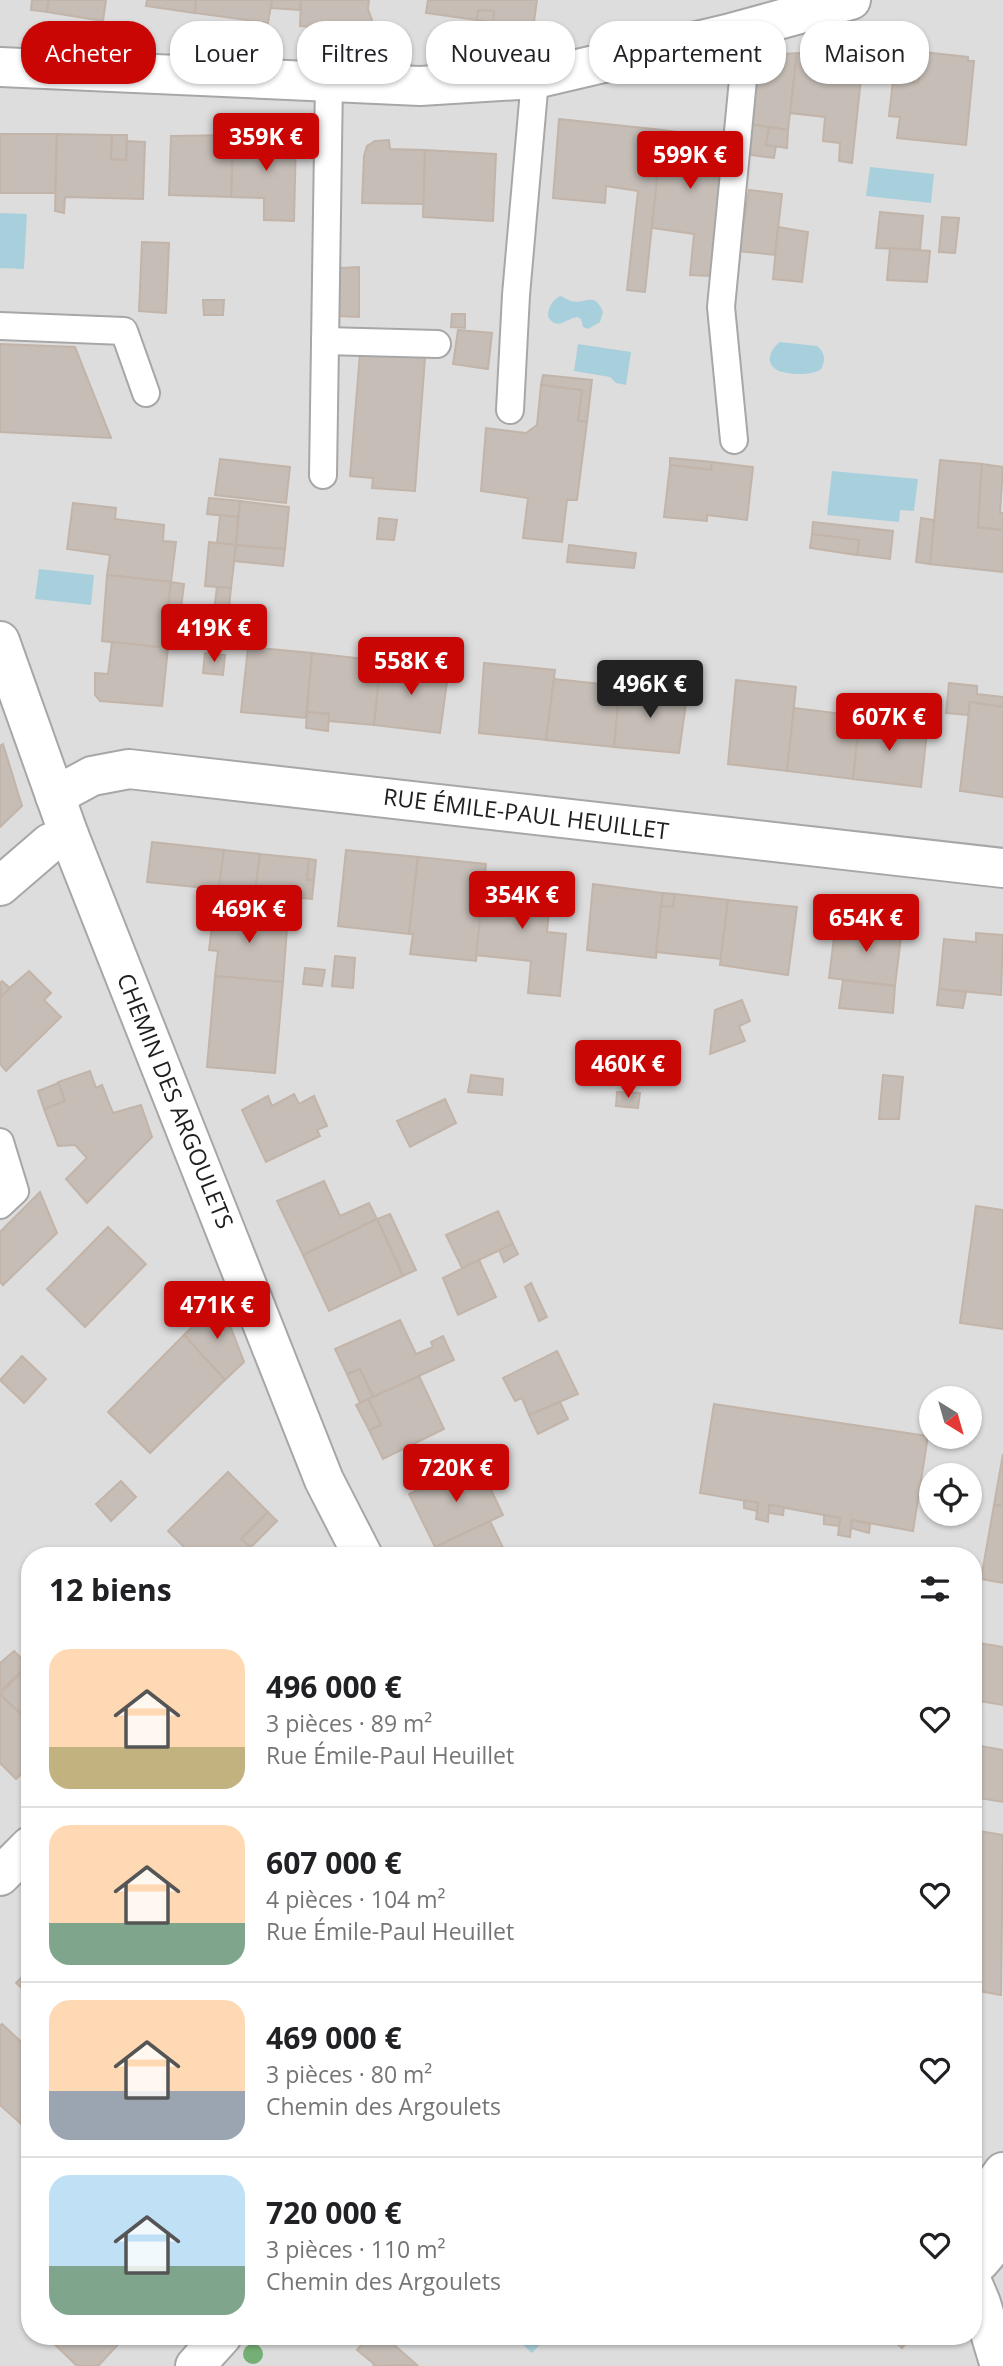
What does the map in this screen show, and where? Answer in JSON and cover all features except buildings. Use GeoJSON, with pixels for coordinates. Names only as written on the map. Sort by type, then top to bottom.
{"type":"FeatureCollection","features":[{"type":"Feature","properties":{"kind":"street"},"geometry":{"type":"LineString","coordinates":[[774,21],[851,0]]}},
{"type":"Feature","properties":{"kind":"street"},"geometry":{"type":"LineString","coordinates":[[0,67],[297,81]]}},
{"type":"Feature","properties":{"kind":"street"},"geometry":{"type":"LineString","coordinates":[[374,84],[453,84]]}},
{"type":"Feature","properties":{"kind":"street","name":"CHEMIN DES ARGOULETS"},"geometry":{"type":"LineString","coordinates":[[0,641],[69,835],[324,1479],[347,1547]]}},
{"type":"Feature","properties":{"kind":"street","name":"RUE ÉMILE-PAUL HEUILLET"},"geometry":{"type":"LineString","coordinates":[[55,796],[92,776],[129,769],[1003,869]]}},
{"type":"Feature","properties":{"kind":"street"},"geometry":{"type":"LineString","coordinates":[[0,886],[50,843],[69,835]]}},
{"type":"Feature","properties":{"kind":"street"},"geometry":{"type":"LineString","coordinates":[[0,1875],[21,1855]]}},
{"type":"Feature","properties":{"kind":"street"},"geometry":{"type":"LineString","coordinates":[[982,2200],[1003,2172]]}},
{"type":"Feature","properties":{"kind":"street"},"geometry":{"type":"LineString","coordinates":[[982,2261],[995,2244],[1003,2217],[1003,2206]]}},
{"type":"Feature","properties":{"kind":"street"},"geometry":{"type":"LineString","coordinates":[[982,2306],[1000,2366]]}},
{"type":"Feature","properties":{"kind":"street"},"geometry":{"type":"LineString","coordinates":[[195,2366],[214,2345]]}},
{"type":"Feature","properties":{"kind":"lane"},"geometry":{"type":"LineString","coordinates":[[323,475],[329,84]]}},
{"type":"Feature","properties":{"kind":"lane"},"geometry":{"type":"LineString","coordinates":[[510,410],[516,295],[535,84]]}},
{"type":"Feature","properties":{"kind":"lane"},"geometry":{"type":"LineString","coordinates":[[734,440],[721,306],[743,84]]}},
{"type":"Feature","properties":{"kind":"lane"},"geometry":{"type":"LineString","coordinates":[[0,326],[124,331],[146,393]]}},
{"type":"Feature","properties":{"kind":"lane"},"geometry":{"type":"LineString","coordinates":[[325,341],[437,344]]}},
{"type":"Feature","properties":{"kind":"lane"},"geometry":{"type":"LineString","coordinates":[[0,1142],[15,1191],[0,1205]]}},
{"type":"Feature","properties":{"kind":"shaded area"},"geometry":{"type":"Polygon","coordinates":[[[0,0],[1003,0],[1003,2366],[0,2366],[0,0]]]}},
{"type":"Feature","properties":{"kind":"water"},"geometry":{"type":"Polygon","coordinates":[[[870,167],[934,174],[931,203],[866,196],[870,167]]]}},
{"type":"Feature","properties":{"kind":"water"},"geometry":{"type":"Polygon","coordinates":[[[0,213],[27,214],[24,269],[0,268],[0,213]]]}},
{"type":"Feature","properties":{"kind":"water"},"geometry":{"type":"Polygon","coordinates":[[[560,296],[576,302],[593,300],[600,305],[603,312],[600,322],[588,329],[583,327],[581,319],[577,317],[555,323],[548,317],[549,308],[560,296]]]}},
{"type":"Feature","properties":{"kind":"water"},"geometry":{"type":"Polygon","coordinates":[[[780,342],[817,346],[824,357],[821,369],[800,374],[777,370],[771,364],[770,356],[780,342]]]}},
{"type":"Feature","properties":{"kind":"water"},"geometry":{"type":"Polygon","coordinates":[[[578,344],[631,352],[626,385],[616,383],[610,377],[574,371],[578,344]]]}},
{"type":"Feature","properties":{"kind":"water"},"geometry":{"type":"Polygon","coordinates":[[[832,471],[918,479],[914,511],[900,510],[899,522],[827,515],[832,471]]]}},
{"type":"Feature","properties":{"kind":"water"},"geometry":{"type":"Polygon","coordinates":[[[39,569],[94,575],[91,605],[35,599],[39,569]]]}},
{"type":"Feature","properties":{"kind":"water"},"geometry":{"type":"Polygon","coordinates":[[[523,2345],[540,2345],[532,2353],[523,2345]]]}}]}
